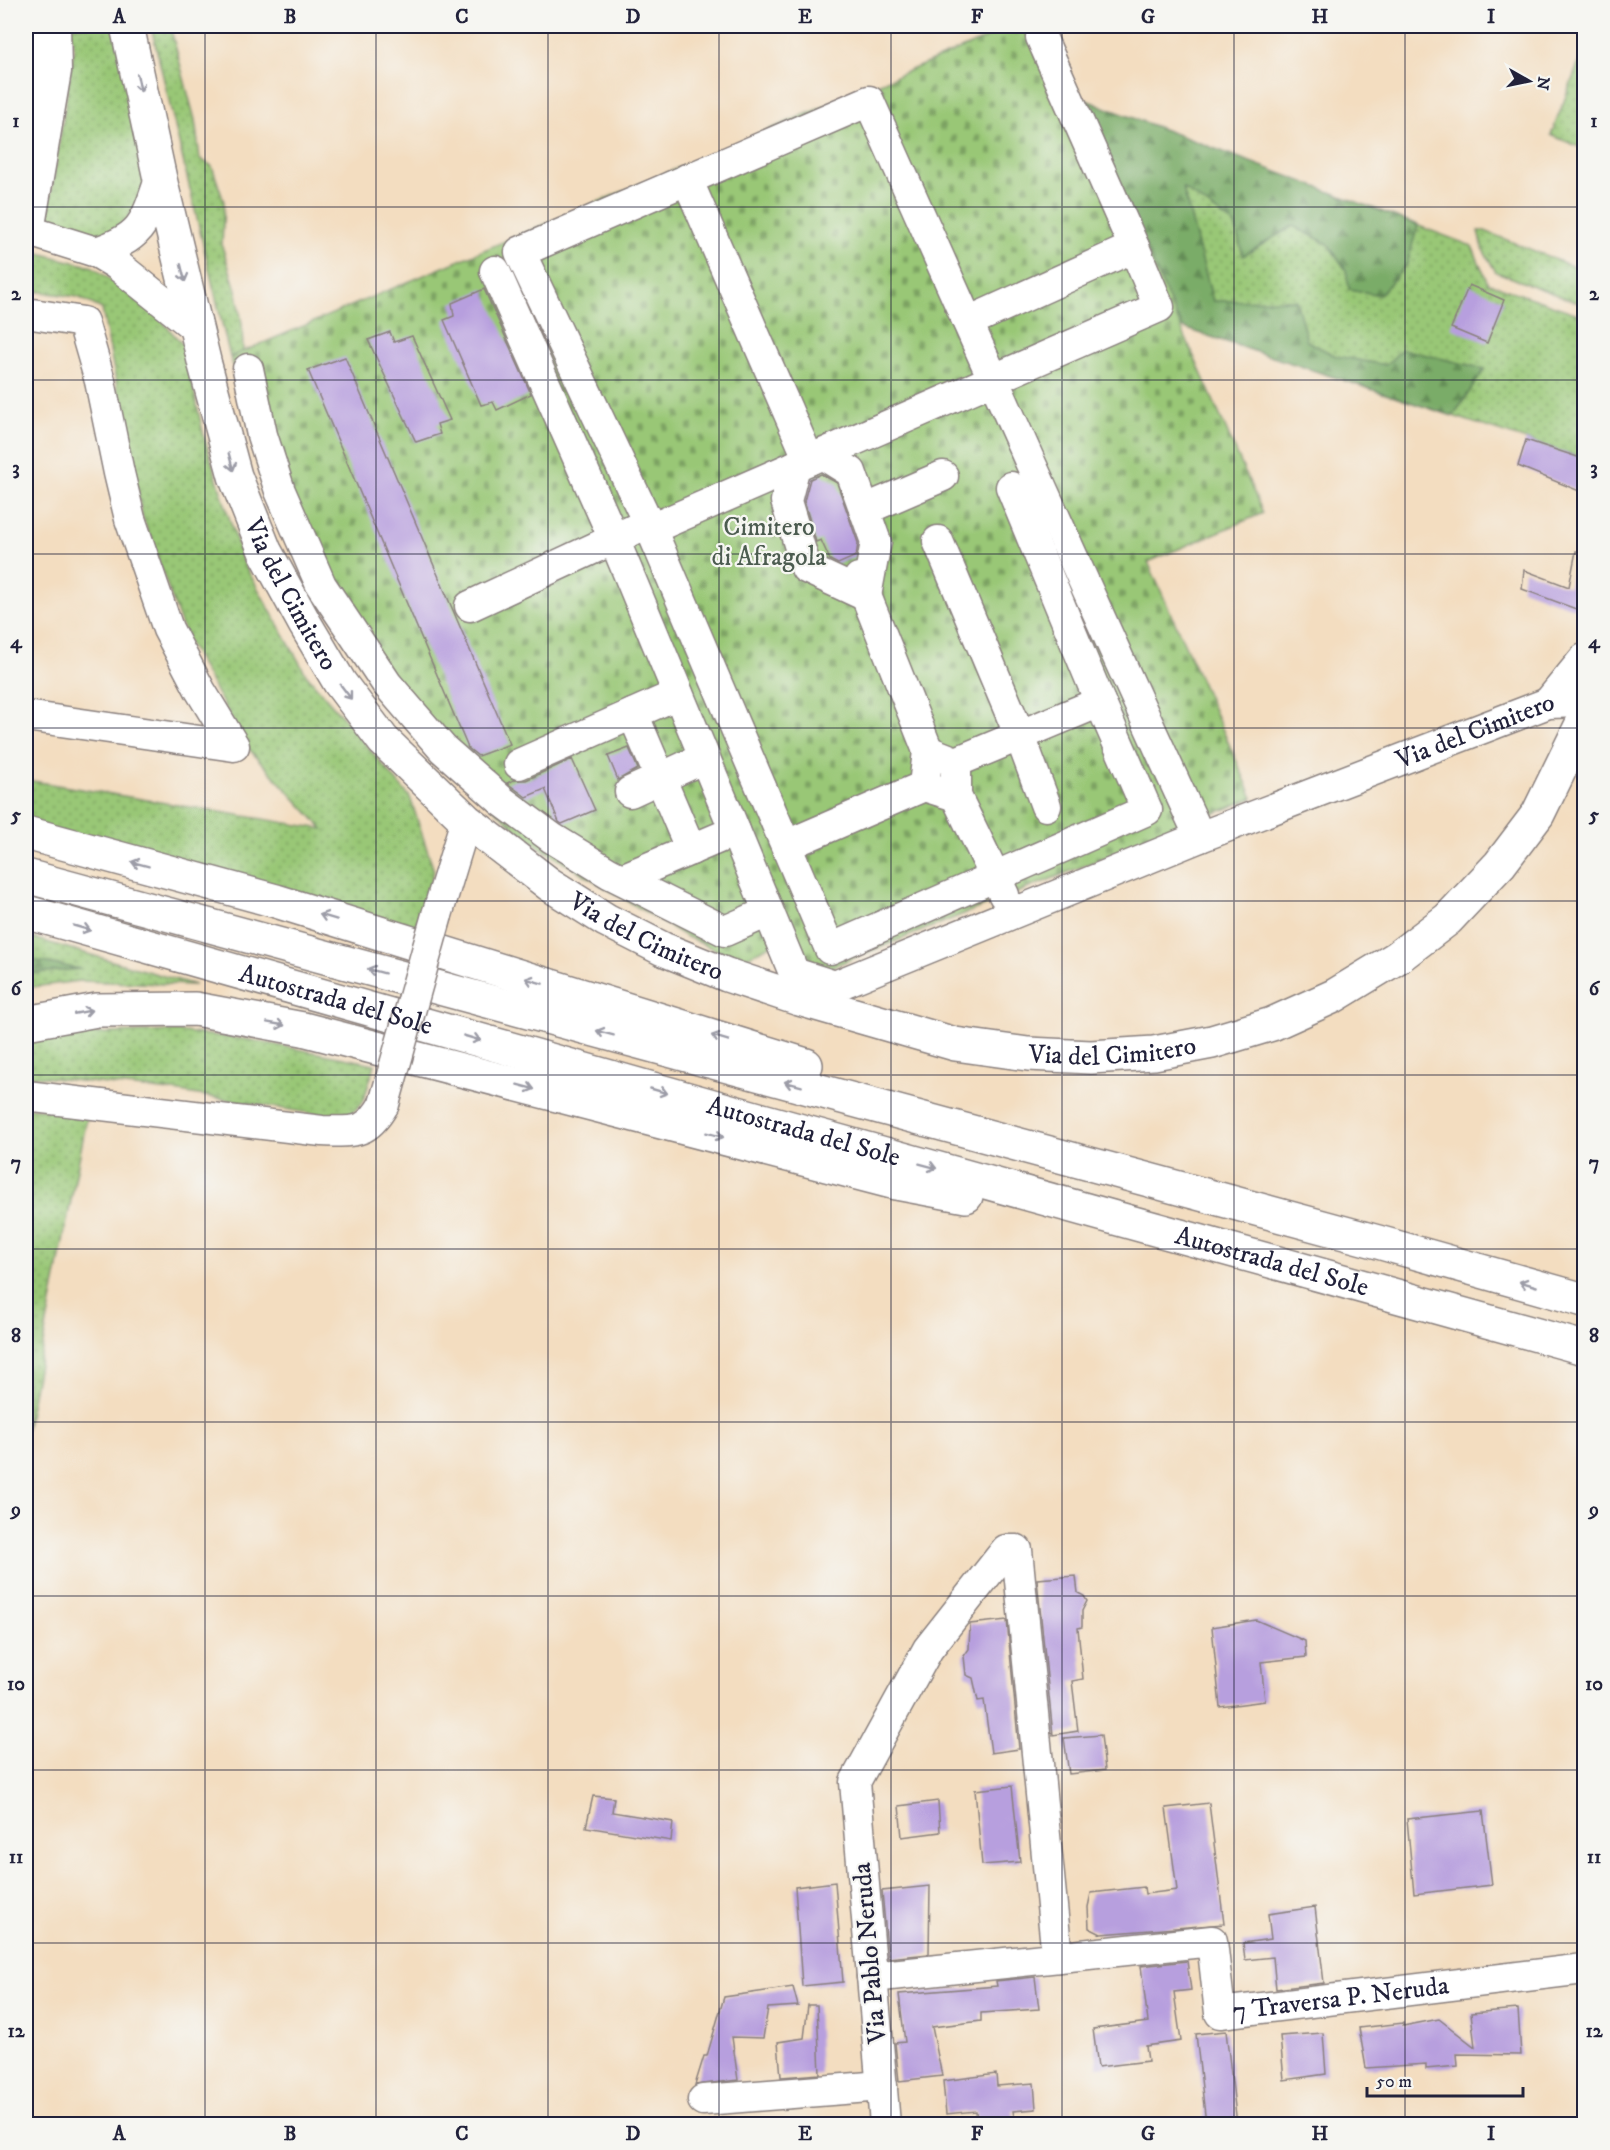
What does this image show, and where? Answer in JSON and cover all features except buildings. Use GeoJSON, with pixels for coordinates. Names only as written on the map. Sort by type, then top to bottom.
{"type":"FeatureCollection","features":[{"type":"Feature","properties":{"kind":"main road","name":"Via del Cimitero"},"geometry":{"type":"LineString","coordinates":[[127,26],[160,179],[235,476],[271,561],[340,683],[383,740],[466,820],[549,884],[606,920],[674,953],[727,975],[799,999],[955,1044],[1028,1054],[1091,1057],[1154,1053],[1212,1042],[1272,1024],[1334,996],[1398,957],[1448,919],[1500,864],[1538,814],[1584,720]]}},
{"type":"Feature","properties":{"kind":"main road"},"geometry":{"type":"LineString","coordinates":[[26,833],[276,901],[1378,1242]]}},
{"type":"Feature","properties":{"kind":"main road","name":"Autostrada del Sole"},"geometry":{"type":"LineString","coordinates":[[26,876],[1378,1242],[1584,1300]]}},
{"type":"Feature","properties":{"kind":"main road","name":"Autostrada del Sole"},"geometry":{"type":"LineString","coordinates":[[26,912],[1584,1348]]}},
{"type":"Feature","properties":{"kind":"main road"},"geometry":{"type":"LineString","coordinates":[[26,1023],[97,1010],[195,1009],[303,1029],[896,1183],[1173,1234]]}},
{"type":"Feature","properties":{"kind":"street"},"geometry":{"type":"LineString","coordinates":[[26,94],[30,60],[28,26]]}},
{"type":"Feature","properties":{"kind":"street"},"geometry":{"type":"LineString","coordinates":[[55,26],[56,71],[27,230],[96,252],[116,264],[197,329]]}},
{"type":"Feature","properties":{"kind":"street"},"geometry":{"type":"LineString","coordinates":[[470,606],[614,539],[809,460],[1159,307],[1041,38]]}},
{"type":"Feature","properties":{"kind":"street"},"geometry":{"type":"LineString","coordinates":[[1011,487],[1147,810],[830,949],[650,526],[520,252],[869,100],[1200,837]]}},
{"type":"Feature","properties":{"kind":"street"},"geometry":{"type":"LineString","coordinates":[[96,252],[125,241],[146,221],[160,179]]}},
{"type":"Feature","properties":{"kind":"street"},"geometry":{"type":"LineString","coordinates":[[687,179],[809,460]]}},
{"type":"Feature","properties":{"kind":"street"},"geometry":{"type":"LineString","coordinates":[[968,322],[1134,247]]}},
{"type":"Feature","properties":{"kind":"street"},"geometry":{"type":"LineString","coordinates":[[248,369],[262,435],[280,491],[321,585],[387,684],[443,748],[502,801],[552,838],[621,879],[725,931],[768,912],[614,539],[495,271]]}},
{"type":"Feature","properties":{"kind":"street"},"geometry":{"type":"LineString","coordinates":[[26,313],[83,322],[100,381],[130,519],[168,629],[200,690],[234,746],[26,716]]}},
{"type":"Feature","properties":{"kind":"street"},"geometry":{"type":"LineString","coordinates":[[809,460],[851,472],[876,542],[866,596]]}},
{"type":"Feature","properties":{"kind":"street"},"geometry":{"type":"LineString","coordinates":[[809,460],[786,501],[806,568],[866,596]]}},
{"type":"Feature","properties":{"kind":"street"},"geometry":{"type":"LineString","coordinates":[[864,510],[944,476]]}},
{"type":"Feature","properties":{"kind":"street"},"geometry":{"type":"LineString","coordinates":[[938,541],[1020,736],[1046,806]]}},
{"type":"Feature","properties":{"kind":"street"},"geometry":{"type":"LineString","coordinates":[[854,566],[928,752],[924,786]]}},
{"type":"Feature","properties":{"kind":"street"},"geometry":{"type":"LineString","coordinates":[[1548,703],[1584,659]]}},
{"type":"Feature","properties":{"kind":"street"},"geometry":{"type":"LineString","coordinates":[[519,764],[678,694]]}},
{"type":"Feature","properties":{"kind":"street"},"geometry":{"type":"LineString","coordinates":[[928,752],[956,762],[1100,702]]}},
{"type":"Feature","properties":{"kind":"street","name":"Via del Cimitero"},"geometry":{"type":"LineString","coordinates":[[768,912],[794,973],[835,986],[1200,837],[1548,703],[1584,702]]}},
{"type":"Feature","properties":{"kind":"street"},"geometry":{"type":"LineString","coordinates":[[633,714],[691,850]]}},
{"type":"Feature","properties":{"kind":"street"},"geometry":{"type":"LineString","coordinates":[[630,792],[704,759]]}},
{"type":"Feature","properties":{"kind":"street"},"geometry":{"type":"LineString","coordinates":[[956,762],[956,796],[1015,913]]}},
{"type":"Feature","properties":{"kind":"street"},"geometry":{"type":"LineString","coordinates":[[787,845],[924,786],[956,796]]}},
{"type":"Feature","properties":{"kind":"street"},"geometry":{"type":"LineString","coordinates":[[26,1096],[333,1131],[365,1128],[384,1104],[466,820]]}},
{"type":"Feature","properties":{"kind":"street"},"geometry":{"type":"LineString","coordinates":[[621,879],[735,831]]}},
{"type":"Feature","properties":{"kind":"street","name":"Via Pablo Neruda"},"geometry":{"type":"LineString","coordinates":[[885,2124],[855,1782],[928,1649],[1006,1550],[1017,1550],[1057,1957]]}},
{"type":"Feature","properties":{"kind":"street","name":"7 Traversa P. Neruda"},"geometry":{"type":"LineString","coordinates":[[872,1977],[1212,1941],[1220,2013],[1584,1969]]}},
{"type":"Feature","properties":{"kind":"street"},"geometry":{"type":"LineString","coordinates":[[703,2100],[882,2086]]}},
{"type":"Feature","properties":{"kind":"green space"},"geometry":{"type":"Polygon","coordinates":[[[70,26],[114,26],[149,192],[116,232],[100,238],[61,227],[51,221],[49,208],[74,50],[70,26]]]}},
{"type":"Feature","properties":{"kind":"green space"},"geometry":{"type":"Polygon","coordinates":[[[151,26],[170,26],[195,120],[200,159],[212,166],[224,202],[222,246],[237,293],[242,324],[243,352],[230,357],[151,26]]]}},
{"type":"Feature","properties":{"kind":"green space","name":"Cimitero di Afragola"},"geometry":{"type":"Polygon","coordinates":[[[1015,26],[1048,26],[1263,513],[1148,562],[1253,798],[814,974],[795,932],[740,961],[685,936],[544,850],[519,832],[427,747],[264,473],[230,357],[1015,26]]]}},
{"type":"Feature","properties":{"kind":"green space"},"geometry":{"type":"Polygon","coordinates":[[[1584,49],[1584,149],[1551,135],[1584,49]]]}},
{"type":"Feature","properties":{"kind":"green space"},"geometry":{"type":"Polygon","coordinates":[[[1080,98],[1472,246],[1488,283],[1584,316],[1584,459],[1181,327],[1080,98]]]}},
{"type":"Feature","properties":{"kind":"green space"},"geometry":{"type":"Polygon","coordinates":[[[1080,98],[1418,225],[1407,264],[1380,295],[1349,289],[1346,270],[1328,244],[1293,226],[1243,256],[1235,225],[1183,188],[1213,301],[1296,300],[1307,341],[1336,356],[1386,365],[1402,349],[1485,369],[1453,416],[1181,327],[1080,98]]]}},
{"type":"Feature","properties":{"kind":"green space"},"geometry":{"type":"Polygon","coordinates":[[[1478,231],[1485,231],[1584,271],[1584,305],[1496,272],[1483,250],[1478,231]]]}},
{"type":"Feature","properties":{"kind":"green space"},"geometry":{"type":"Polygon","coordinates":[[[27,250],[93,267],[155,313],[184,346],[204,437],[243,562],[306,674],[410,797],[434,871],[413,935],[26,822],[26,780],[323,829],[248,748],[187,640],[142,515],[102,309],[78,297],[26,290],[27,250]]]}},
{"type":"Feature","properties":{"kind":"green space"},"geometry":{"type":"Polygon","coordinates":[[[26,936],[195,985],[79,981],[26,988],[26,936]]]}},
{"type":"Feature","properties":{"kind":"green space"},"geometry":{"type":"Polygon","coordinates":[[[26,959],[80,969],[26,974],[26,959]]]}},
{"type":"Feature","properties":{"kind":"green space"},"geometry":{"type":"Polygon","coordinates":[[[176,1031],[251,1040],[375,1064],[363,1102],[346,1119],[180,1092],[26,1075],[26,1038],[176,1031]]]}},
{"type":"Feature","properties":{"kind":"green space"},"geometry":{"type":"Polygon","coordinates":[[[26,1108],[88,1113],[26,1431],[26,1108]]]}}]}
